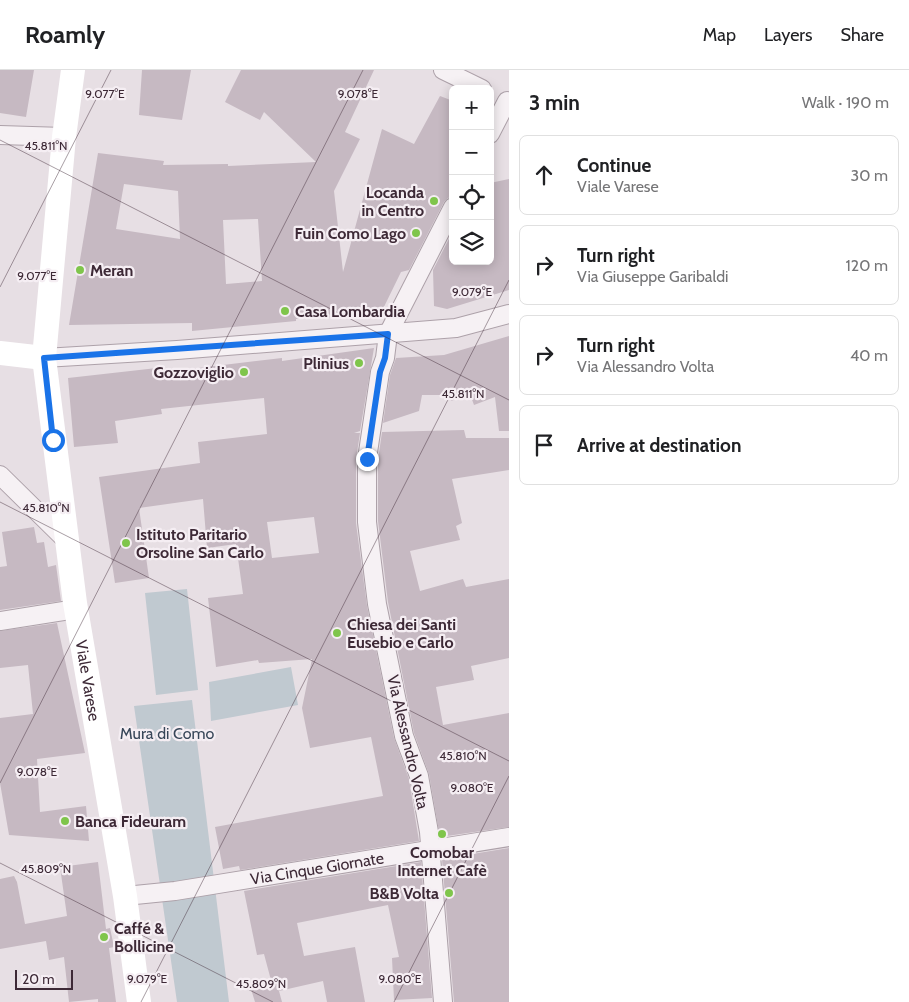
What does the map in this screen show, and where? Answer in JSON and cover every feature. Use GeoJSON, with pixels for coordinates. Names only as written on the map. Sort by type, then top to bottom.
{"type":"FeatureCollection","features":[{"type":"Feature","properties":{"kind":"street","name":"Viale Varese"},"geometry":{"type":"LineString","coordinates":[[73,70],[64,137],[44,358],[76,608],[125,896],[139,1002]]}},
{"type":"Feature","properties":{"kind":"street"},"geometry":{"type":"LineString","coordinates":[[443,70],[474,85]]}},
{"type":"Feature","properties":{"kind":"street"},"geometry":{"type":"LineString","coordinates":[[492,130],[508,101],[494,95]]}},
{"type":"Feature","properties":{"kind":"street"},"geometry":{"type":"LineString","coordinates":[[0,135],[64,137]]}},
{"type":"Feature","properties":{"kind":"street","name":"Via Alessandro Volta"},"geometry":{"type":"LineString","coordinates":[[443,1002],[429,832],[419,776],[404,736],[377,604],[367,522],[367,459],[380,372],[385,358],[388,334],[449,215]]}},
{"type":"Feature","properties":{"kind":"street"},"geometry":{"type":"LineString","coordinates":[[0,353],[44,358],[388,334],[456,328],[509,314]]}},
{"type":"Feature","properties":{"kind":"street"},"geometry":{"type":"LineString","coordinates":[[0,476],[66,540]]}},
{"type":"Feature","properties":{"kind":"street"},"geometry":{"type":"LineString","coordinates":[[0,621],[76,608]]}},
{"type":"Feature","properties":{"kind":"street","name":"Via Cinque Giornate"},"geometry":{"type":"LineString","coordinates":[[125,896],[175,891],[509,837]]}},
{"type":"Feature","properties":{"kind":"green space"},"geometry":{"type":"Polygon","coordinates":[[[187,589],[198,690],[156,695],[145,593],[187,589]]]}},
{"type":"Feature","properties":{"kind":"green space"},"geometry":{"type":"Polygon","coordinates":[[[291,667],[298,705],[211,721],[209,682],[291,667]]]}},
{"type":"Feature","properties":{"kind":"green space","name":"Mura di Como"},"geometry":{"type":"Polygon","coordinates":[[[192,700],[229,1002],[177,1002],[134,706],[192,700]]]}},
{"type":"Feature","properties":{"kind":"building"},"geometry":{"type":"Polygon","coordinates":[[[0,70],[34,70],[26,117],[0,113],[0,70]]]}},
{"type":"Feature","properties":{"kind":"building"},"geometry":{"type":"Polygon","coordinates":[[[142,70],[191,70],[182,120],[139,115],[142,70]]]}},
{"type":"Feature","properties":{"kind":"building"},"geometry":{"type":"Polygon","coordinates":[[[241,70],[374,70],[345,132],[360,139],[334,191],[343,272],[382,129],[414,144],[440,96],[449,99],[449,198],[444,202],[409,270],[401,272],[380,315],[296,319],[296,321],[192,331],[192,323],[69,325],[98,153],[164,161],[163,165],[228,164],[228,166],[316,162],[264,112],[260,120],[225,102],[241,70]],[[124,184],[116,229],[180,239],[178,191],[124,184]],[[258,219],[223,220],[226,284],[262,281],[258,219]]]}},
{"type":"Feature","properties":{"kind":"building"},"geometry":{"type":"Polygon","coordinates":[[[509,179],[509,290],[447,309],[434,306],[433,270],[449,239],[449,265],[494,265],[494,182],[509,179]]]}},
{"type":"Feature","properties":{"kind":"building"},"geometry":{"type":"Polygon","coordinates":[[[509,336],[509,431],[499,431],[495,397],[474,405],[470,394],[451,401],[449,395],[422,395],[419,411],[383,423],[390,375],[396,358],[444,355],[509,336]]]}},
{"type":"Feature","properties":{"kind":"building"},"geometry":{"type":"Polygon","coordinates":[[[374,348],[360,431],[354,433],[360,433],[356,459],[356,523],[367,606],[394,738],[409,779],[419,841],[240,870],[239,866],[223,869],[215,827],[383,796],[371,737],[310,748],[302,708],[312,659],[259,663],[258,660],[216,667],[208,598],[243,594],[236,544],[207,548],[203,499],[139,508],[149,578],[115,583],[99,477],[200,463],[198,442],[267,434],[264,398],[161,409],[162,414],[115,421],[118,443],[74,447],[68,378],[157,368],[157,373],[282,358],[282,361],[374,348]],[[314,517],[267,522],[272,558],[319,553],[314,517]]]}},
{"type":"Feature","properties":{"kind":"building"},"geometry":{"type":"Polygon","coordinates":[[[464,430],[466,438],[509,438],[509,470],[452,479],[462,523],[456,526],[460,540],[410,551],[420,591],[463,579],[466,587],[509,579],[509,658],[471,666],[474,680],[436,687],[443,725],[509,713],[509,827],[440,837],[429,774],[414,733],[388,602],[378,521],[378,460],[382,432],[464,430]]]}},
{"type":"Feature","properties":{"kind":"building"},"geometry":{"type":"Polygon","coordinates":[[[34,527],[37,543],[44,542],[48,567],[56,565],[61,601],[0,610],[0,567],[7,566],[2,532],[34,527]]]}},
{"type":"Feature","properties":{"kind":"building"},"geometry":{"type":"Polygon","coordinates":[[[57,623],[85,753],[37,759],[40,812],[86,806],[89,841],[9,835],[0,783],[0,718],[33,714],[28,665],[0,668],[0,631],[57,623]]]}},
{"type":"Feature","properties":{"kind":"building"},"geometry":{"type":"Polygon","coordinates":[[[509,848],[509,1002],[454,1002],[442,859],[509,848]]]}},
{"type":"Feature","properties":{"kind":"building"},"geometry":{"type":"Polygon","coordinates":[[[98,862],[106,929],[110,928],[114,947],[109,948],[116,1002],[98,1002],[98,999],[69,1002],[64,957],[49,960],[46,941],[0,949],[0,879],[14,876],[17,882],[25,924],[67,916],[60,867],[98,862]]]}},
{"type":"Feature","properties":{"kind":"building"},"geometry":{"type":"Polygon","coordinates":[[[421,862],[432,998],[394,1000],[392,958],[399,957],[388,905],[297,923],[304,956],[355,947],[365,1002],[327,1002],[323,981],[279,991],[282,1002],[255,1002],[251,989],[272,984],[264,954],[257,955],[244,891],[421,862]]]}},
{"type":"Feature","properties":{"kind":"place","name":"Locanda in Centro"},"geometry":{"type":"Point","coordinates":[434,201]}},
{"type":"Feature","properties":{"kind":"place","name":"Fuin Como Lago"},"geometry":{"type":"Point","coordinates":[416,233]}},
{"type":"Feature","properties":{"kind":"place","name":"Meran"},"geometry":{"type":"Point","coordinates":[80,270]}},
{"type":"Feature","properties":{"kind":"place","name":"Casa Lombardia"},"geometry":{"type":"Point","coordinates":[285,311]}},
{"type":"Feature","properties":{"kind":"place","name":"Plinius"},"geometry":{"type":"Point","coordinates":[359,363]}},
{"type":"Feature","properties":{"kind":"place","name":"Gozzoviglio"},"geometry":{"type":"Point","coordinates":[244,372]}},
{"type":"Feature","properties":{"kind":"place","name":"Istituto Paritario Orsoline San Carlo"},"geometry":{"type":"Point","coordinates":[126,543]}},
{"type":"Feature","properties":{"kind":"place","name":"Chiesa dei Santi Eusebio e Carlo"},"geometry":{"type":"Point","coordinates":[337,633]}},
{"type":"Feature","properties":{"kind":"place","name":"Banca Fideuram"},"geometry":{"type":"Point","coordinates":[65,821]}},
{"type":"Feature","properties":{"kind":"place","name":"Comobar Internet Cafè"},"geometry":{"type":"Point","coordinates":[442,834]}},
{"type":"Feature","properties":{"kind":"place","name":"B&B Volta"},"geometry":{"type":"Point","coordinates":[449,893]}},
{"type":"Feature","properties":{"kind":"place","name":"Caffé & Bollicine"},"geometry":{"type":"Point","coordinates":[104,937]}},
{"type":"Feature","properties":{"kind":"route"},"geometry":{"type":"LineString","coordinates":[[53,440],[44,358],[388,334],[385,358],[380,372],[367,459]]}}]}
